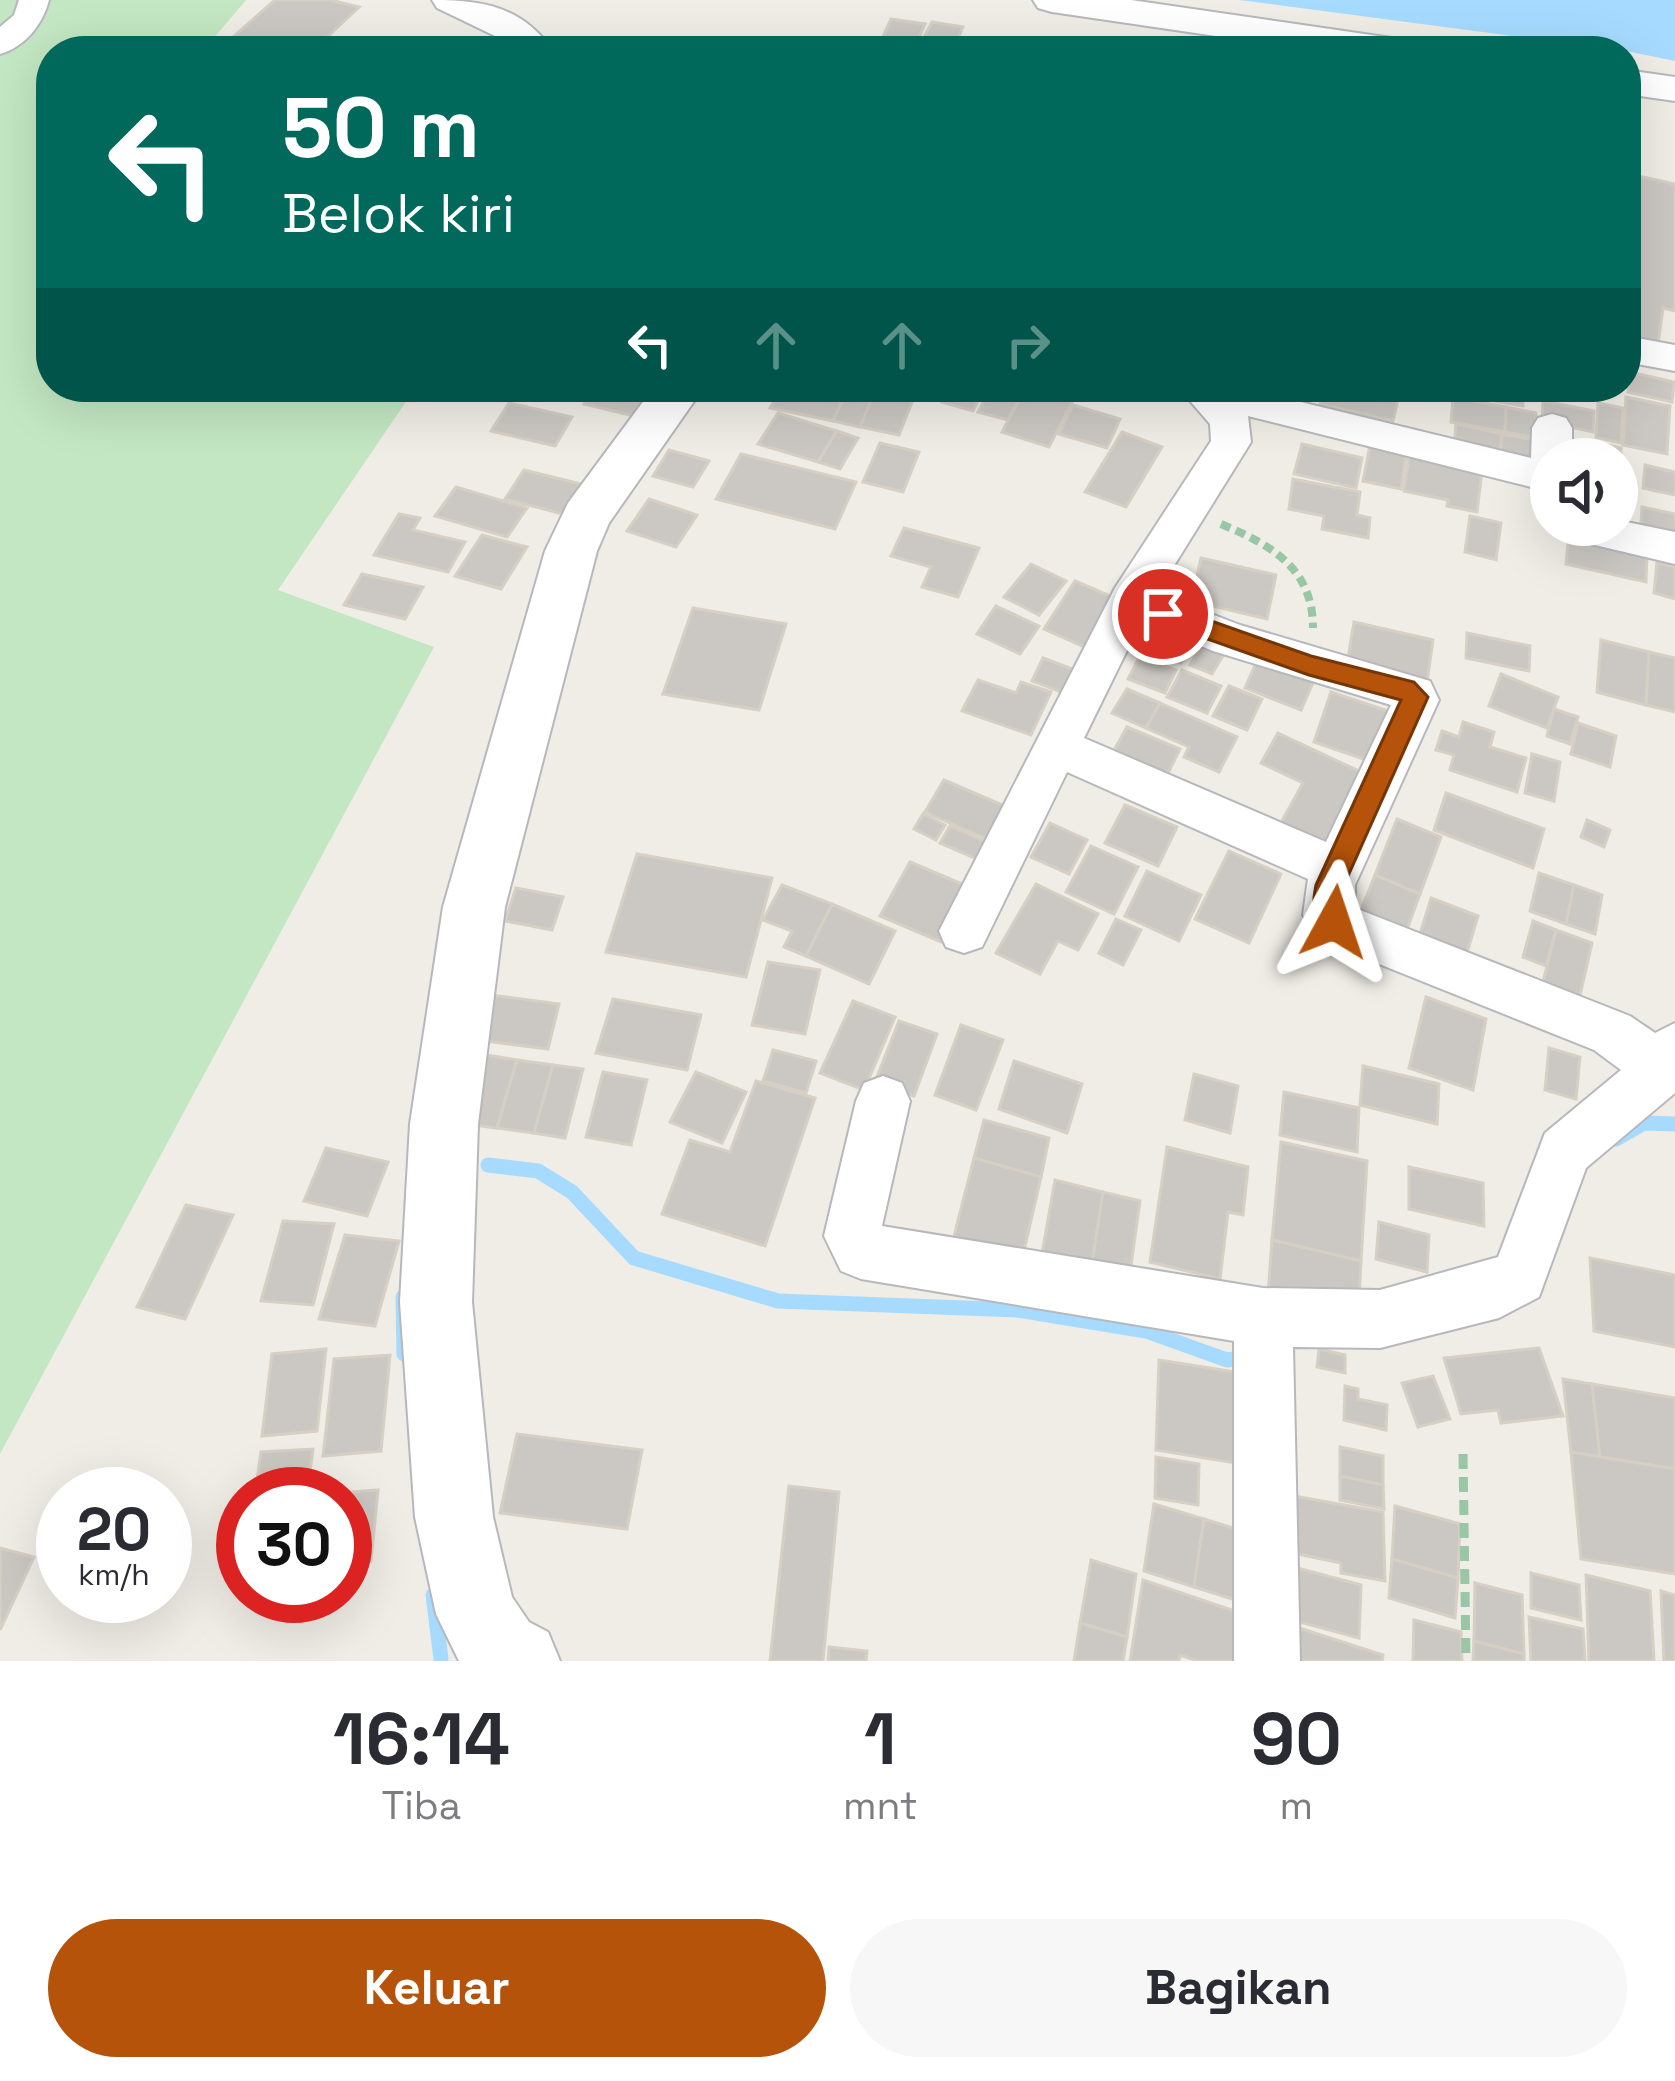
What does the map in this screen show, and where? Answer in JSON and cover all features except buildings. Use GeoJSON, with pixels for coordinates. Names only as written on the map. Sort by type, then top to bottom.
{"type":"FeatureCollection","features":[{"type":"Feature","properties":{"kind":"street"},"geometry":{"type":"LineString","coordinates":[[0,44],[29,18],[34,0]]}},
{"type":"Feature","properties":{"kind":"street"},"geometry":{"type":"LineString","coordinates":[[451,0],[517,36]]}},
{"type":"Feature","properties":{"kind":"street"},"geometry":{"type":"LineString","coordinates":[[1052,0],[1297,36]]}},
{"type":"Feature","properties":{"kind":"street"},"geometry":{"type":"LineString","coordinates":[[1641,84],[1675,89]]}},
{"type":"Feature","properties":{"kind":"street"},"geometry":{"type":"LineString","coordinates":[[1641,352],[1675,358]]}},
{"type":"Feature","properties":{"kind":"street"},"geometry":{"type":"LineString","coordinates":[[519,1661],[500,1651],[476,1614],[454,1517],[436,1303],[444,1124],[474,907],[571,551],[607,486],[669,402]]}},
{"type":"Feature","properties":{"kind":"street"},"geometry":{"type":"LineString","coordinates":[[964,931],[1130,601],[1234,434],[1230,420],[1213,402]]}},
{"type":"Feature","properties":{"kind":"street"},"geometry":{"type":"LineString","coordinates":[[1249,402],[1530,472]]}},
{"type":"Feature","properties":{"kind":"street"},"geometry":{"type":"LineString","coordinates":[[1552,428],[1552,438]]}},
{"type":"Feature","properties":{"kind":"street"},"geometry":{"type":"LineString","coordinates":[[1638,540],[1675,548]]}},
{"type":"Feature","properties":{"kind":"street"},"geometry":{"type":"LineString","coordinates":[[883,1101],[851,1236],[856,1248],[1265,1344],[1499,1289],[1519,1277],[1564,1152],[1669,1059],[1337,924],[1325,905],[1337,869],[1415,697],[1405,689],[1309,665],[1130,601]]}},
{"type":"Feature","properties":{"kind":"street"},"geometry":{"type":"LineString","coordinates":[[1060,748],[1337,869]]}},
{"type":"Feature","properties":{"kind":"street"},"geometry":{"type":"LineString","coordinates":[[1265,1344],[1267,1661]]}},
{"type":"Feature","properties":{"kind":"path"},"geometry":{"type":"LineString","coordinates":[[1188,510],[1257,539],[1298,568],[1315,615],[1309,665]]}},
{"type":"Feature","properties":{"kind":"path"},"geometry":{"type":"LineString","coordinates":[[1463,1454],[1466,1661]]}},
{"type":"Feature","properties":{"kind":"green space"},"geometry":{"type":"Polygon","coordinates":[[[0,0],[246,0],[216,36],[36,36],[36,402],[406,402],[278,590],[434,647],[0,1454],[0,0]]]}},
{"type":"Feature","properties":{"kind":"water"},"geometry":{"type":"Polygon","coordinates":[[[1239,0],[1675,0],[1675,61],[1641,54],[1641,36],[1512,36],[1239,0]]]}},
{"type":"Feature","properties":{"kind":"waterway"},"geometry":{"type":"LineString","coordinates":[[1616,1139],[1644,1123],[1675,1124]]}},
{"type":"Feature","properties":{"kind":"waterway"},"geometry":{"type":"LineString","coordinates":[[488,1165],[538,1171],[572,1192],[634,1258],[778,1301],[1018,1310],[1146,1331],[1227,1360],[1248,1357]]}},
{"type":"Feature","properties":{"kind":"waterway"},"geometry":{"type":"LineString","coordinates":[[403,1297],[404,1354]]}},
{"type":"Feature","properties":{"kind":"waterway"},"geometry":{"type":"LineString","coordinates":[[433,1595],[441,1659]]}},
{"type":"Feature","properties":{"kind":"route"},"geometry":{"type":"LineString","coordinates":[[1163,614],[1309,665],[1405,689],[1415,697],[1330,885],[1325,908],[1334,922]]}}]}
